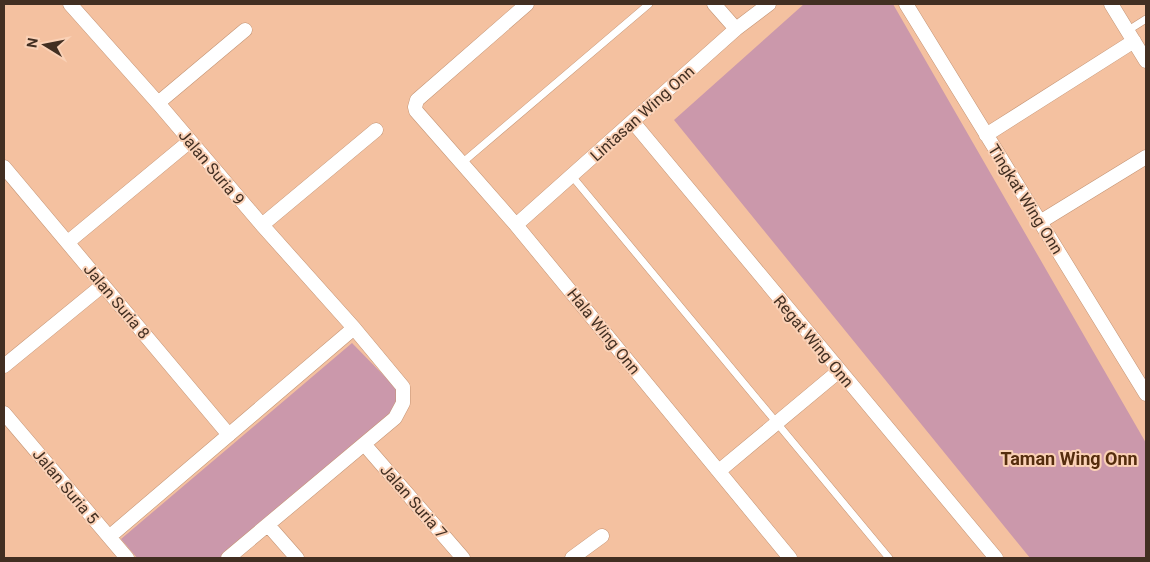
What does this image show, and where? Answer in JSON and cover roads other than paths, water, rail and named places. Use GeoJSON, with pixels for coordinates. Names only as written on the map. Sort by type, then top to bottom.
{"type":"FeatureCollection","features":[{"type":"Feature","properties":{"kind":"street","name":"Jalan Suria 9"},"geometry":{"type":"LineString","coordinates":[[70,4],[354,328],[403,387],[404,403],[395,418],[228,558]]}},
{"type":"Feature","properties":{"kind":"street","name":"Hala Wing Onn"},"geometry":{"type":"LineString","coordinates":[[528,4],[417,100],[415,107],[418,114],[516,225],[790,558]]}},
{"type":"Feature","properties":{"kind":"street"},"geometry":{"type":"LineString","coordinates":[[714,4],[736,29]]}},
{"type":"Feature","properties":{"kind":"street","name":"Lintasan Wing Onn"},"geometry":{"type":"LineString","coordinates":[[516,225],[736,29],[769,4]]}},
{"type":"Feature","properties":{"kind":"street","name":"Tingkat Wing Onn"},"geometry":{"type":"LineString","coordinates":[[906,4],[1146,394]]}},
{"type":"Feature","properties":{"kind":"street"},"geometry":{"type":"LineString","coordinates":[[1111,4],[1146,61]]}},
{"type":"Feature","properties":{"kind":"street"},"geometry":{"type":"LineString","coordinates":[[158,103],[245,30]]}},
{"type":"Feature","properties":{"kind":"street"},"geometry":{"type":"LineString","coordinates":[[986,134],[1131,36]]}},
{"type":"Feature","properties":{"kind":"street","name":"Regat Wing Onn"},"geometry":{"type":"LineString","coordinates":[[633,122],[996,558]]}},
{"type":"Feature","properties":{"kind":"street"},"geometry":{"type":"LineString","coordinates":[[262,225],[376,130]]}},
{"type":"Feature","properties":{"kind":"street"},"geometry":{"type":"LineString","coordinates":[[68,242],[190,141]]}},
{"type":"Feature","properties":{"kind":"street"},"geometry":{"type":"LineString","coordinates":[[1040,222],[1146,157]]}},
{"type":"Feature","properties":{"kind":"street","name":"Jalan Suria 8"},"geometry":{"type":"LineString","coordinates":[[4,167],[229,435]]}},
{"type":"Feature","properties":{"kind":"street"},"geometry":{"type":"LineString","coordinates":[[4,366],[103,285]]}},
{"type":"Feature","properties":{"kind":"street"},"geometry":{"type":"LineString","coordinates":[[109,537],[354,328]]}},
{"type":"Feature","properties":{"kind":"street"},"geometry":{"type":"LineString","coordinates":[[719,471],[839,371]]}},
{"type":"Feature","properties":{"kind":"street","name":"Jalan Suria 5"},"geometry":{"type":"LineString","coordinates":[[4,413],[127,558]]}},
{"type":"Feature","properties":{"kind":"street","name":"Jalan Suria 7"},"geometry":{"type":"LineString","coordinates":[[364,444],[463,558]]}},
{"type":"Feature","properties":{"kind":"street"},"geometry":{"type":"LineString","coordinates":[[268,525],[297,558]]}},
{"type":"Feature","properties":{"kind":"street"},"geometry":{"type":"LineString","coordinates":[[572,558],[602,536]]}},
{"type":"Feature","properties":{"kind":"lane"},"geometry":{"type":"LineString","coordinates":[[462,163],[650,4]]}},
{"type":"Feature","properties":{"kind":"lane"},"geometry":{"type":"LineString","coordinates":[[1131,36],[1146,19]]}},
{"type":"Feature","properties":{"kind":"lane"},"geometry":{"type":"LineString","coordinates":[[572,176],[889,558]]}},
{"type":"Feature","properties":{"kind":"district","name":"Taman Wing Onn"},"geometry":{"type":"Point","coordinates":[1069,459]}}]}
